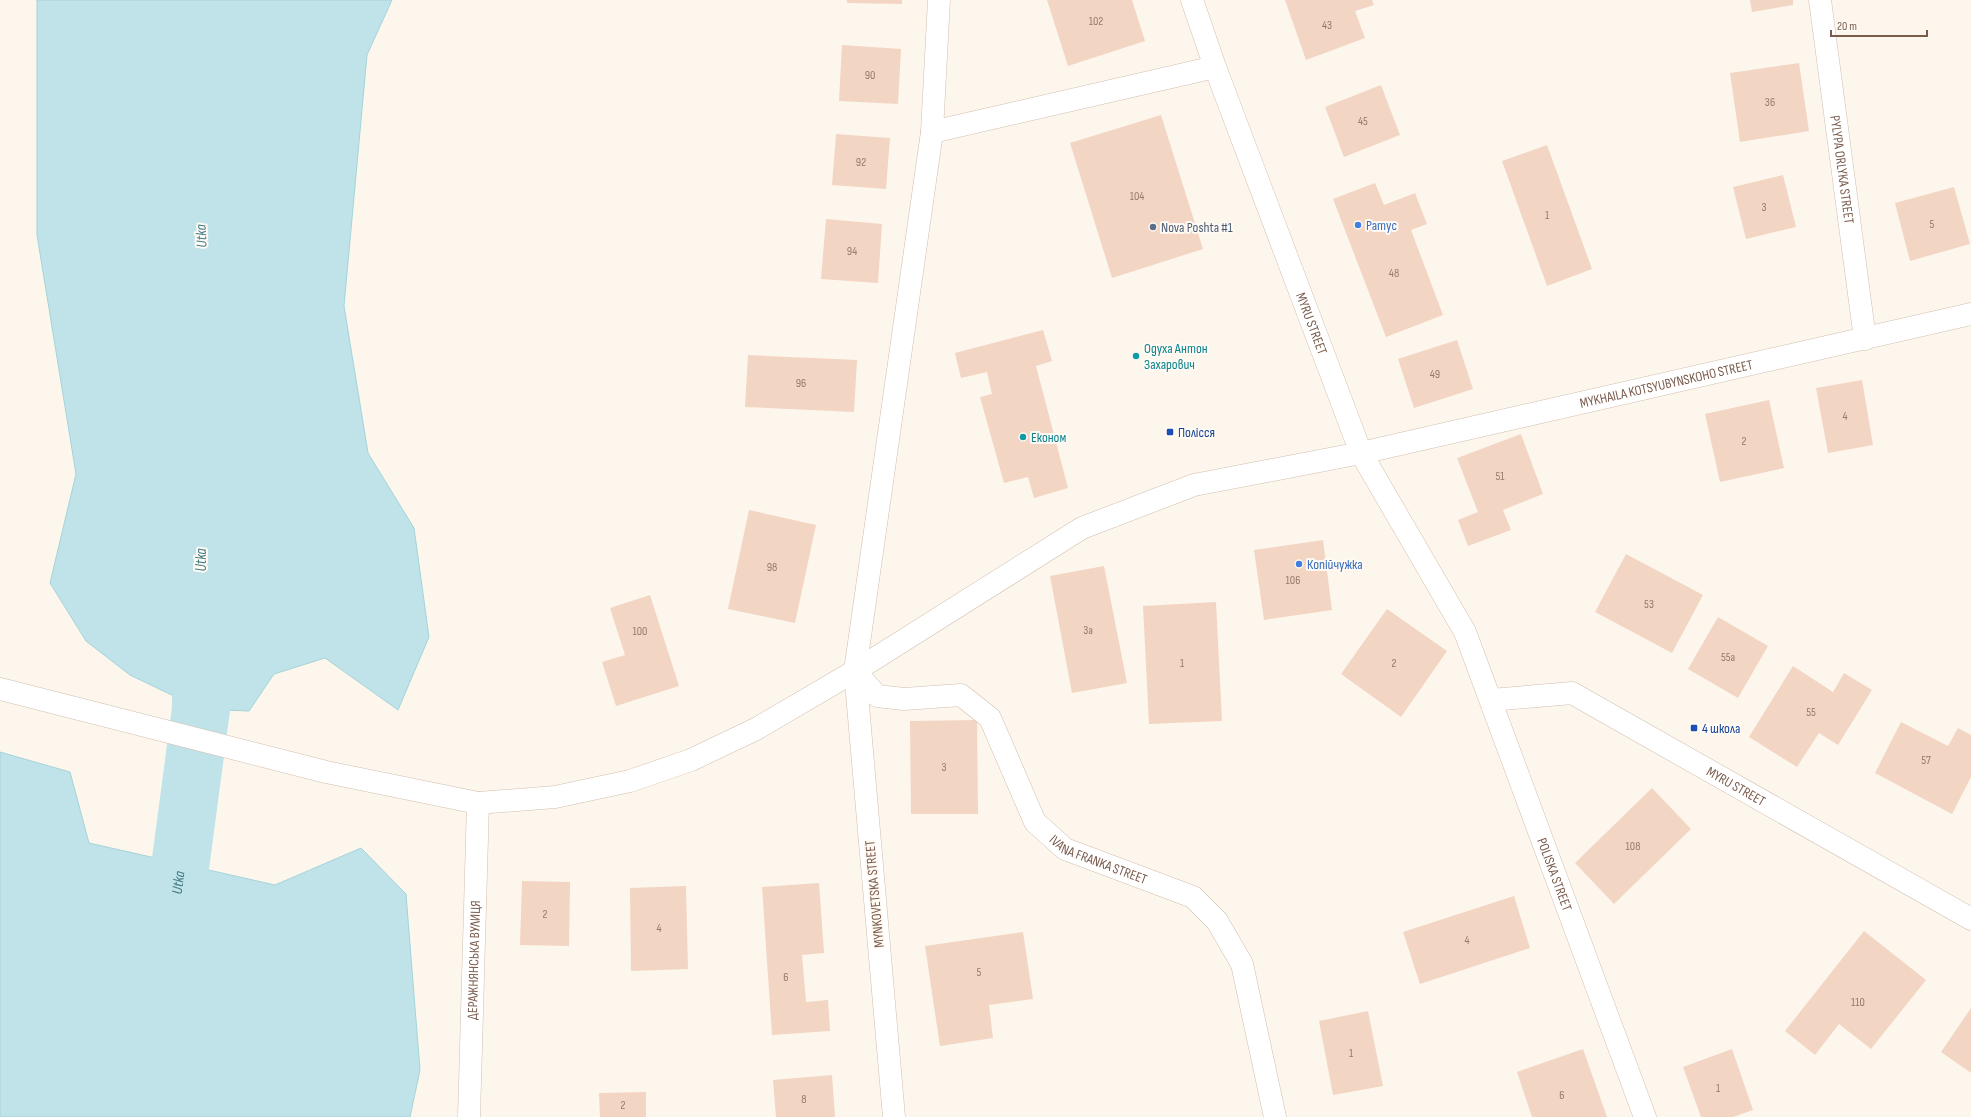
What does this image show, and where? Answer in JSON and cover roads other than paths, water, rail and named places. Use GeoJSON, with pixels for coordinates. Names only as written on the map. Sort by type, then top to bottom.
{"type":"FeatureCollection","features":[{"type":"Feature","properties":{"kind":"street","name":"MYNKOVETSKA STREET"},"geometry":{"type":"LineString","coordinates":[[894,1117],[855,671],[932,132],[939,0]]}},
{"type":"Feature","properties":{"kind":"street","name":"MYRU STREET"},"geometry":{"type":"LineString","coordinates":[[1192,0],[1215,67],[1361,453],[1465,632]]}},
{"type":"Feature","properties":{"kind":"street","name":"PYLYPA ORLYKA STREET"},"geometry":{"type":"LineString","coordinates":[[1820,0],[1865,339]]}},
{"type":"Feature","properties":{"kind":"street"},"geometry":{"type":"LineString","coordinates":[[932,132],[1215,67]]}},
{"type":"Feature","properties":{"kind":"street","name":"MYKHAILA KOTSYUBYNSKOHO STREET"},"geometry":{"type":"LineString","coordinates":[[0,689],[326,772],[478,803],[555,797],[630,781],[691,760],[756,729],[855,671],[1082,528],[1194,485],[1361,453],[1971,314]]}},
{"type":"Feature","properties":{"kind":"street","name":"POLISKA STREET"},"geometry":{"type":"LineString","coordinates":[[1465,632],[1645,1117]]}},
{"type":"Feature","properties":{"kind":"street","name":"IVANA FRANKA STREET"},"geometry":{"type":"LineString","coordinates":[[855,671],[877,696],[904,699],[961,695],[990,718],[1035,822],[1065,849],[1192,897],[1217,921],[1242,964],[1275,1117]]}},
{"type":"Feature","properties":{"kind":"street","name":"MYRU STREET"},"geometry":{"type":"LineString","coordinates":[[1491,700],[1572,693],[1971,919]]}},
{"type":"Feature","properties":{"kind":"street","name":"ДЕРАЖНЯНСЬКА ВУЛИЦЯ"},"geometry":{"type":"LineString","coordinates":[[469,1117],[478,803]]}},
{"type":"Feature","properties":{"kind":"water"},"geometry":{"type":"Polygon","coordinates":[[[37,0],[392,0],[367,55],[344,306],[368,453],[414,528],[429,637],[398,710],[325,658],[274,674],[249,711],[201,709],[130,675],[86,641],[50,583],[76,474],[37,235],[37,0]]]}},
{"type":"Feature","properties":{"kind":"water"},"geometry":{"type":"Polygon","coordinates":[[[0,752],[70,772],[89,843],[275,885],[361,848],[406,894],[420,1070],[410,1117],[0,1117],[0,752]]]}},
{"type":"Feature","properties":{"kind":"waterway","name":"Utka"},"geometry":{"type":"LineString","coordinates":[[170,943],[201,709],[201,629]]}},
{"type":"Feature","properties":{"kind":"place","name":"Ратус"},"geometry":{"type":"Point","coordinates":[1358,225]}},
{"type":"Feature","properties":{"kind":"place","name":"Nova Poshta #1"},"geometry":{"type":"Point","coordinates":[1153,227]}},
{"type":"Feature","properties":{"kind":"place","name":"Одуха Антон Захарович"},"geometry":{"type":"Point","coordinates":[1136,356]}},
{"type":"Feature","properties":{"kind":"place","name":"Полісся"},"geometry":{"type":"Point","coordinates":[1170,432]}},
{"type":"Feature","properties":{"kind":"place","name":"Економ"},"geometry":{"type":"Point","coordinates":[1023,437]}},
{"type":"Feature","properties":{"kind":"place","name":"Копійчужка"},"geometry":{"type":"Point","coordinates":[1299,564]}},
{"type":"Feature","properties":{"kind":"place","name":"4 школа"},"geometry":{"type":"Point","coordinates":[1694,728]}}]}
